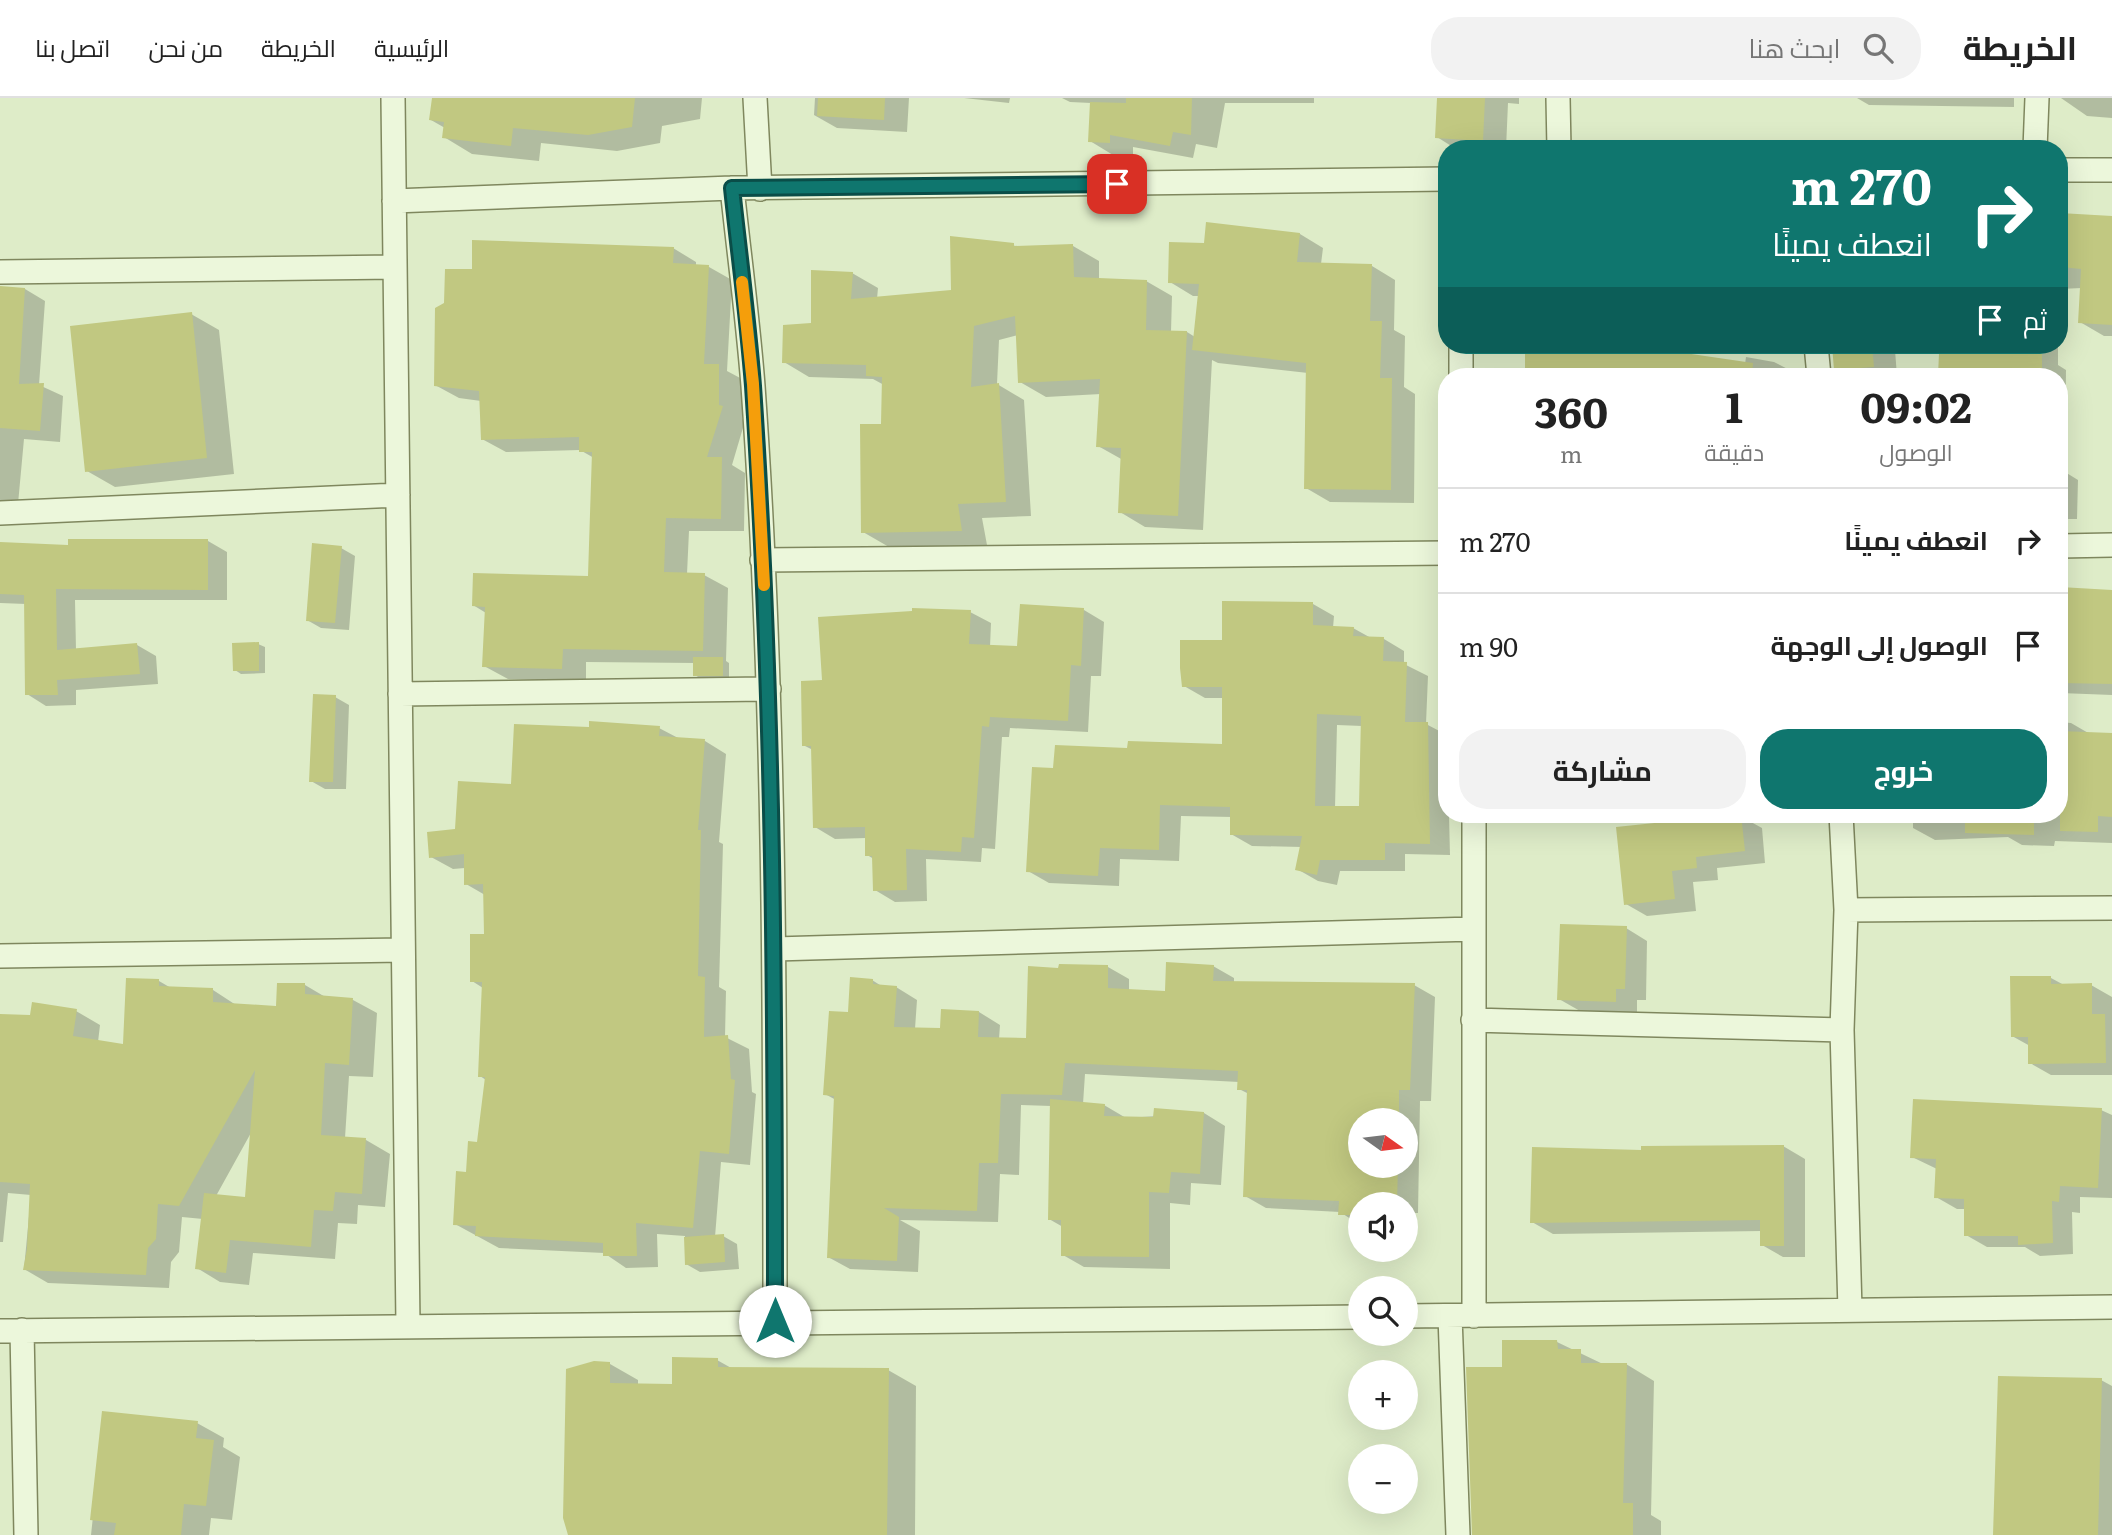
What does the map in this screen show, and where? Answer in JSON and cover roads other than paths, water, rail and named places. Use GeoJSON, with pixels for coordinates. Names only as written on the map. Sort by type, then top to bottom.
{"type":"FeatureCollection","features":[{"type":"Feature","properties":{"kind":"street"},"geometry":{"type":"LineString","coordinates":[[393,98],[408,1325]]}},
{"type":"Feature","properties":{"kind":"street"},"geometry":{"type":"LineString","coordinates":[[755,98],[760,189]]}},
{"type":"Feature","properties":{"kind":"street"},"geometry":{"type":"LineString","coordinates":[[1558,98],[1559,140]]}},
{"type":"Feature","properties":{"kind":"street"},"geometry":{"type":"LineString","coordinates":[[2035,140],[2037,98]]}},
{"type":"Feature","properties":{"kind":"street"},"geometry":{"type":"LineString","coordinates":[[2068,170],[2112,170]]}},
{"type":"Feature","properties":{"kind":"street"},"geometry":{"type":"LineString","coordinates":[[394,201],[732,188],[1438,179]]}},
{"type":"Feature","properties":{"kind":"street"},"geometry":{"type":"LineString","coordinates":[[732,188],[753,384],[769,690],[775,949],[775,1321]]}},
{"type":"Feature","properties":{"kind":"street"},"geometry":{"type":"LineString","coordinates":[[0,272],[395,268]]}},
{"type":"Feature","properties":{"kind":"street"},"geometry":{"type":"LineString","coordinates":[[0,513],[398,495]]}},
{"type":"Feature","properties":{"kind":"street"},"geometry":{"type":"LineString","coordinates":[[2068,546],[2112,545]]}},
{"type":"Feature","properties":{"kind":"street"},"geometry":{"type":"LineString","coordinates":[[762,559],[1438,554]]}},
{"type":"Feature","properties":{"kind":"street"},"geometry":{"type":"LineString","coordinates":[[400,694],[769,690]]}},
{"type":"Feature","properties":{"kind":"street"},"geometry":{"type":"LineString","coordinates":[[1474,823],[1474,1315]]}},
{"type":"Feature","properties":{"kind":"street"},"geometry":{"type":"LineString","coordinates":[[1841,823],[1846,910],[1842,1030],[1850,1310]]}},
{"type":"Feature","properties":{"kind":"street"},"geometry":{"type":"LineString","coordinates":[[1846,910],[2112,908]]}},
{"type":"Feature","properties":{"kind":"street"},"geometry":{"type":"LineString","coordinates":[[775,949],[1473,929]]}},
{"type":"Feature","properties":{"kind":"street"},"geometry":{"type":"LineString","coordinates":[[0,956],[403,950]]}},
{"type":"Feature","properties":{"kind":"street"},"geometry":{"type":"LineString","coordinates":[[1472,1020],[1842,1030]]}},
{"type":"Feature","properties":{"kind":"street"},"geometry":{"type":"LineString","coordinates":[[1418,1316],[2112,1307]]}},
{"type":"Feature","properties":{"kind":"street"},"geometry":{"type":"LineString","coordinates":[[1450,1316],[1458,1535]]}},
{"type":"Feature","properties":{"kind":"street"},"geometry":{"type":"LineString","coordinates":[[26,1535],[11,1330],[1348,1317]]}}]}
